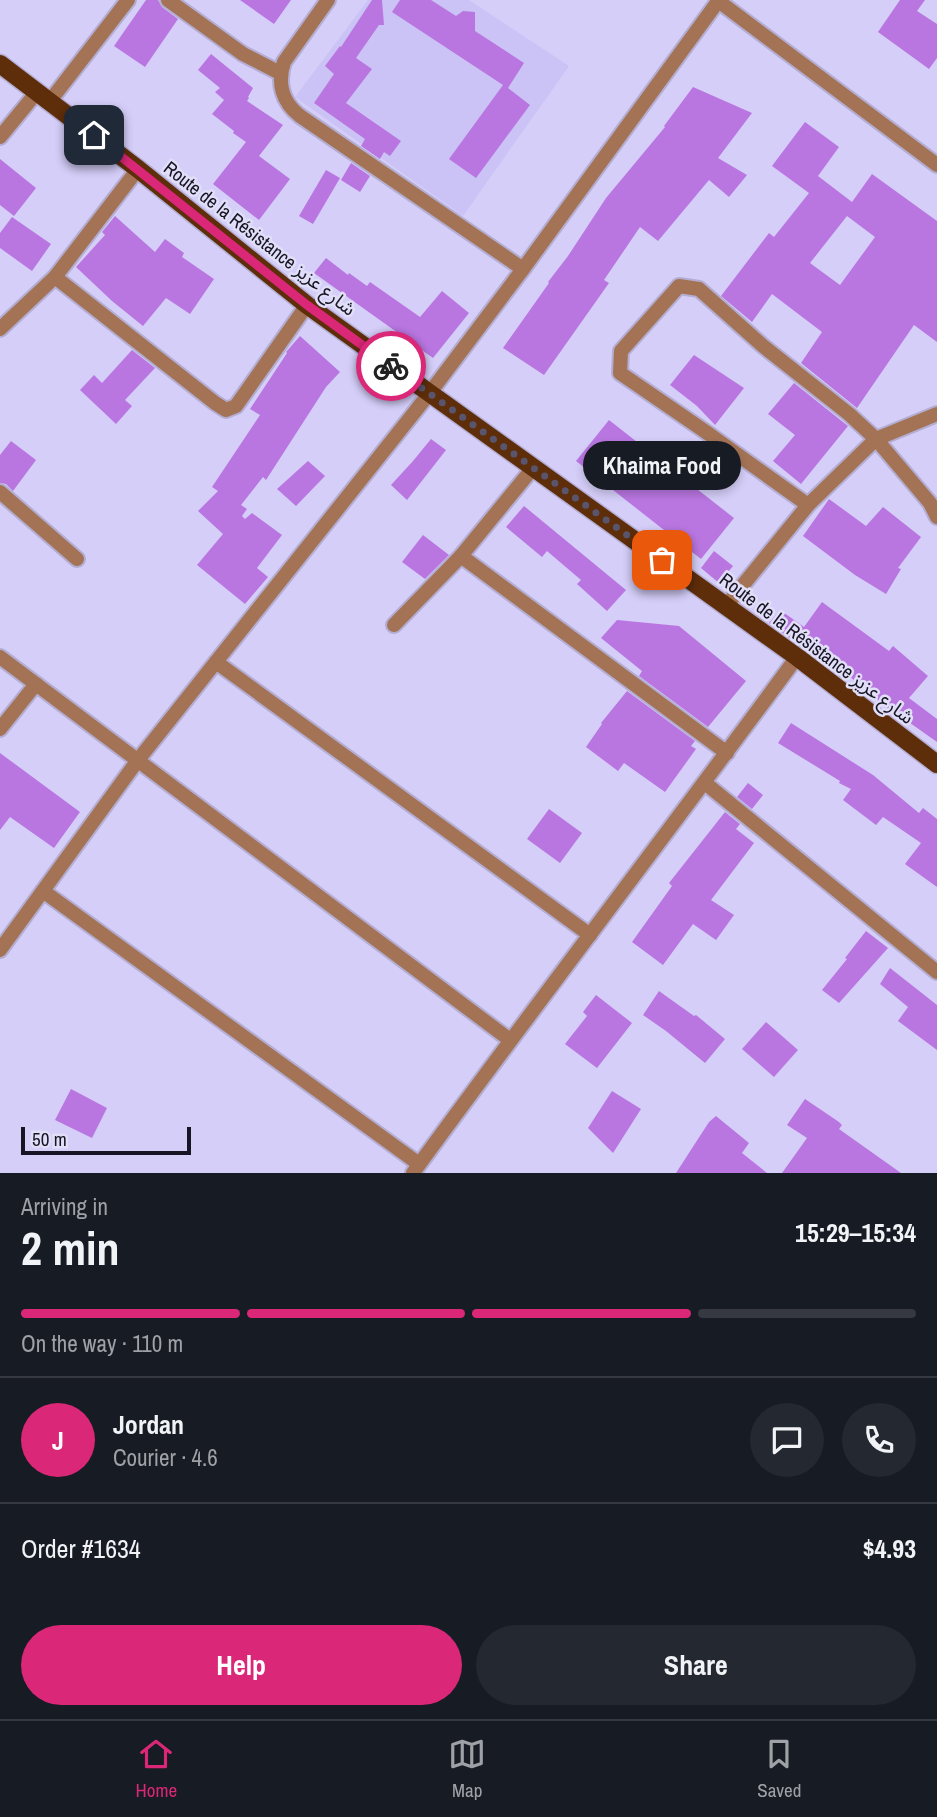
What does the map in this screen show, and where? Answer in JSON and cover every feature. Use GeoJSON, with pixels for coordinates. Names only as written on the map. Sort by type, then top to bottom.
{"type":"FeatureCollection","features":[{"type":"Feature","properties":{"kind":"main road","name":"Route de la Résistance شارع عزيز"},"geometry":{"type":"LineString","coordinates":[[0,64],[138,169],[307,305],[797,657],[937,764]]}},
{"type":"Feature","properties":{"kind":"street"},"geometry":{"type":"LineString","coordinates":[[0,138],[43,96],[128,0]]}},
{"type":"Feature","properties":{"kind":"street"},"geometry":{"type":"LineString","coordinates":[[168,0],[243,54],[280,73]]}},
{"type":"Feature","properties":{"kind":"street"},"geometry":{"type":"LineString","coordinates":[[328,0],[284,62],[280,73],[283,95],[293,111],[523,269]]}},
{"type":"Feature","properties":{"kind":"street"},"geometry":{"type":"LineString","coordinates":[[0,950],[138,760],[429,394],[718,0],[937,165]]}},
{"type":"Feature","properties":{"kind":"street"},"geometry":{"type":"LineString","coordinates":[[0,329],[55,277],[138,169]]}},
{"type":"Feature","properties":{"kind":"street"},"geometry":{"type":"LineString","coordinates":[[55,277],[226,410],[236,406],[307,305]]}},
{"type":"Feature","properties":{"kind":"street"},"geometry":{"type":"LineString","coordinates":[[808,505],[620,373],[621,351],[680,286],[699,289],[763,346],[849,414],[876,439],[930,503],[937,517]]}},
{"type":"Feature","properties":{"kind":"street"},"geometry":{"type":"LineString","coordinates":[[726,606],[808,505],[876,439],[937,414]]}},
{"type":"Feature","properties":{"kind":"street"},"geometry":{"type":"LineString","coordinates":[[394,625],[461,556],[533,468]]}},
{"type":"Feature","properties":{"kind":"street"},"geometry":{"type":"LineString","coordinates":[[0,492],[77,559]]}},
{"type":"Feature","properties":{"kind":"street"},"geometry":{"type":"LineString","coordinates":[[461,556],[727,753]]}},
{"type":"Feature","properties":{"kind":"street"},"geometry":{"type":"LineString","coordinates":[[0,657],[510,1040]]}},
{"type":"Feature","properties":{"kind":"street"},"geometry":{"type":"LineString","coordinates":[[43,891],[416,1169],[797,657]]}},
{"type":"Feature","properties":{"kind":"street"},"geometry":{"type":"LineString","coordinates":[[216,662],[590,934]]}},
{"type":"Feature","properties":{"kind":"street"},"geometry":{"type":"LineString","coordinates":[[0,729],[36,684]]}},
{"type":"Feature","properties":{"kind":"street"},"geometry":{"type":"LineString","coordinates":[[705,783],[937,972]]}},
{"type":"Feature","properties":{"kind":"shaded area"},"geometry":{"type":"Polygon","coordinates":[[[368,0],[469,0],[569,66],[463,216],[295,97],[368,0]]]}},
{"type":"Feature","properties":{"kind":"building"},"geometry":{"type":"Polygon","coordinates":[[[146,0],[158,0],[162,7],[178,19],[145,67],[114,46],[146,0]]]}},
{"type":"Feature","properties":{"kind":"building"},"geometry":{"type":"Polygon","coordinates":[[[240,0],[291,0],[274,24],[240,0]]]}},
{"type":"Feature","properties":{"kind":"building"},"geometry":{"type":"Polygon","coordinates":[[[372,0],[382,0],[384,25],[379,25],[356,58],[372,69],[346,103],[401,141],[390,156],[384,152],[380,159],[361,146],[365,139],[314,103],[334,74],[325,66],[372,0]]]}},
{"type":"Feature","properties":{"kind":"building"},"geometry":{"type":"Polygon","coordinates":[[[400,0],[431,0],[456,16],[463,11],[475,12],[475,31],[524,63],[508,88],[530,105],[476,178],[449,159],[503,85],[392,12],[400,0]]]}},
{"type":"Feature","properties":{"kind":"building"},"geometry":{"type":"Polygon","coordinates":[[[900,0],[925,0],[917,11],[937,24],[937,58],[929,69],[878,32],[900,0]]]}},
{"type":"Feature","properties":{"kind":"building"},"geometry":{"type":"Polygon","coordinates":[[[211,54],[253,88],[247,101],[283,125],[259,156],[290,179],[259,220],[213,184],[246,142],[212,114],[224,100],[215,92],[220,88],[198,70],[211,54]]]}},
{"type":"Feature","properties":{"kind":"building"},"geometry":{"type":"Polygon","coordinates":[[[693,87],[752,113],[718,158],[747,175],[729,197],[709,180],[658,241],[640,227],[604,280],[609,283],[544,375],[503,348],[606,198],[665,127],[693,87]]]}},
{"type":"Feature","properties":{"kind":"building"},"geometry":{"type":"Polygon","coordinates":[[[805,122],[839,147],[818,176],[852,202],[872,174],[937,221],[937,342],[914,325],[857,408],[801,363],[822,332],[772,294],[752,322],[721,296],[769,233],[774,237],[809,193],[772,166],[805,122]],[[847,216],[810,263],[840,285],[875,237],[847,216]]]}},
{"type":"Feature","properties":{"kind":"building"},"geometry":{"type":"Polygon","coordinates":[[[0,159],[36,188],[14,216],[0,205],[0,159]]]}},
{"type":"Feature","properties":{"kind":"building"},"geometry":{"type":"Polygon","coordinates":[[[351,163],[370,176],[360,192],[341,180],[351,163]]]}},
{"type":"Feature","properties":{"kind":"building"},"geometry":{"type":"Polygon","coordinates":[[[326,170],[340,178],[313,224],[299,216],[326,170]]]}},
{"type":"Feature","properties":{"kind":"building"},"geometry":{"type":"Polygon","coordinates":[[[115,216],[155,252],[165,239],[184,253],[182,257],[214,279],[190,314],[166,298],[143,326],[76,267],[105,235],[102,232],[115,216]]]}},
{"type":"Feature","properties":{"kind":"building"},"geometry":{"type":"Polygon","coordinates":[[[12,217],[51,244],[32,271],[0,248],[0,233],[12,217]]]}},
{"type":"Feature","properties":{"kind":"building"},"geometry":{"type":"Polygon","coordinates":[[[326,258],[367,286],[370,282],[420,317],[442,291],[469,313],[433,358],[314,273],[326,258]]]}},
{"type":"Feature","properties":{"kind":"building"},"geometry":{"type":"Polygon","coordinates":[[[300,336],[340,372],[326,387],[266,480],[263,477],[241,505],[247,509],[242,516],[245,519],[252,513],[282,535],[257,568],[268,577],[245,604],[197,565],[223,534],[198,511],[218,491],[212,487],[260,415],[250,409],[286,352],[300,336]]]}},
{"type":"Feature","properties":{"kind":"building"},"geometry":{"type":"Polygon","coordinates":[[[132,350],[155,368],[125,400],[132,406],[116,424],[80,390],[94,375],[102,383],[132,350]]]}},
{"type":"Feature","properties":{"kind":"building"},"geometry":{"type":"Polygon","coordinates":[[[694,355],[744,388],[715,425],[697,406],[670,385],[694,355]]]}},
{"type":"Feature","properties":{"kind":"building"},"geometry":{"type":"Polygon","coordinates":[[[794,383],[848,426],[801,484],[773,461],[795,435],[768,414],[794,383]]]}},
{"type":"Feature","properties":{"kind":"building"},"geometry":{"type":"Polygon","coordinates":[[[609,420],[734,518],[701,559],[576,461],[609,420]]]}},
{"type":"Feature","properties":{"kind":"building"},"geometry":{"type":"Polygon","coordinates":[[[431,439],[446,450],[407,500],[391,485],[431,439]]]}},
{"type":"Feature","properties":{"kind":"building"},"geometry":{"type":"Polygon","coordinates":[[[11,441],[36,460],[13,491],[6,484],[0,483],[0,455],[11,441]]]}},
{"type":"Feature","properties":{"kind":"building"},"geometry":{"type":"Polygon","coordinates":[[[308,461],[325,476],[296,506],[277,489],[308,461]]]}},
{"type":"Feature","properties":{"kind":"building"},"geometry":{"type":"Polygon","coordinates":[[[829,499],[866,526],[883,507],[921,537],[898,568],[901,569],[886,594],[855,575],[803,536],[829,499]]]}},
{"type":"Feature","properties":{"kind":"building"},"geometry":{"type":"Polygon","coordinates":[[[524,506],[626,590],[607,611],[577,584],[581,580],[547,551],[542,557],[506,527],[524,506]]]}},
{"type":"Feature","properties":{"kind":"building"},"geometry":{"type":"Polygon","coordinates":[[[423,535],[449,555],[425,579],[402,562],[423,535]]]}},
{"type":"Feature","properties":{"kind":"building"},"geometry":{"type":"Polygon","coordinates":[[[714,551],[733,566],[719,583],[701,568],[714,551]]]}},
{"type":"Feature","properties":{"kind":"building"},"geometry":{"type":"Polygon","coordinates":[[[822,602],[889,651],[893,646],[928,676],[909,698],[937,719],[937,742],[895,714],[837,666],[834,670],[769,623],[780,610],[804,627],[822,602]]]}},
{"type":"Feature","properties":{"kind":"building"},"geometry":{"type":"Polygon","coordinates":[[[617,620],[679,626],[746,681],[708,727],[639,676],[642,671],[601,638],[617,620]]]}},
{"type":"Feature","properties":{"kind":"building"},"geometry":{"type":"Polygon","coordinates":[[[627,691],[695,741],[691,746],[696,749],[665,792],[624,763],[618,771],[586,747],[627,691]]]}},
{"type":"Feature","properties":{"kind":"building"},"geometry":{"type":"Polygon","coordinates":[[[791,723],[873,775],[919,813],[923,808],[937,819],[937,887],[905,864],[921,843],[883,817],[876,825],[843,800],[851,789],[778,743],[791,723]]]}},
{"type":"Feature","properties":{"kind":"building"},"geometry":{"type":"Polygon","coordinates":[[[0,753],[80,812],[54,848],[10,817],[0,830],[0,753]]]}},
{"type":"Feature","properties":{"kind":"building"},"geometry":{"type":"Polygon","coordinates":[[[748,783],[763,795],[752,809],[737,797],[748,783]]]}},
{"type":"Feature","properties":{"kind":"building"},"geometry":{"type":"Polygon","coordinates":[[[549,809],[582,833],[560,863],[527,839],[549,809]]]}},
{"type":"Feature","properties":{"kind":"building"},"geometry":{"type":"Polygon","coordinates":[[[725,812],[740,824],[736,829],[754,843],[711,900],[734,915],[716,940],[693,924],[663,965],[632,942],[672,886],[669,883],[725,812]]]}},
{"type":"Feature","properties":{"kind":"building"},"geometry":{"type":"Polygon","coordinates":[[[866,931],[888,948],[839,1003],[822,990],[866,931]]]}},
{"type":"Feature","properties":{"kind":"building"},"geometry":{"type":"Polygon","coordinates":[[[890,968],[937,1005],[937,1050],[898,1021],[908,1007],[880,984],[890,968]]]}},
{"type":"Feature","properties":{"kind":"building"},"geometry":{"type":"Polygon","coordinates":[[[659,991],[696,1015],[725,1039],[705,1063],[643,1015],[659,991]]]}},
{"type":"Feature","properties":{"kind":"building"},"geometry":{"type":"Polygon","coordinates":[[[596,995],[632,1023],[597,1068],[565,1044],[587,1016],[583,1012],[596,995]]]}},
{"type":"Feature","properties":{"kind":"building"},"geometry":{"type":"Polygon","coordinates":[[[766,1022],[798,1050],[774,1077],[742,1049],[766,1022]]]}},
{"type":"Feature","properties":{"kind":"building"},"geometry":{"type":"Polygon","coordinates":[[[71,1089],[107,1108],[92,1138],[55,1120],[71,1089]]]}},
{"type":"Feature","properties":{"kind":"building"},"geometry":{"type":"Polygon","coordinates":[[[612,1091],[641,1109],[613,1153],[588,1128],[612,1091]]]}},
{"type":"Feature","properties":{"kind":"building"},"geometry":{"type":"Polygon","coordinates":[[[805,1099],[839,1122],[842,1125],[839,1129],[901,1173],[782,1173],[807,1138],[787,1125],[805,1099]]]}},
{"type":"Feature","properties":{"kind":"building"},"geometry":{"type":"Polygon","coordinates":[[[716,1116],[749,1143],[742,1153],[767,1173],[676,1173],[709,1122],[716,1116]]]}},
{"type":"Feature","properties":{"kind":"way so far"},"geometry":{"type":"LineString","coordinates":[[391,366],[662,560]]}},
{"type":"Feature","properties":{"kind":"place","name":"Khaima Food"},"geometry":{"type":"Point","coordinates":[662,560]}},
{"type":"Feature","properties":{"kind":"route"},"geometry":{"type":"LineString","coordinates":[[94,135],[307,305],[391,366]]}}]}
